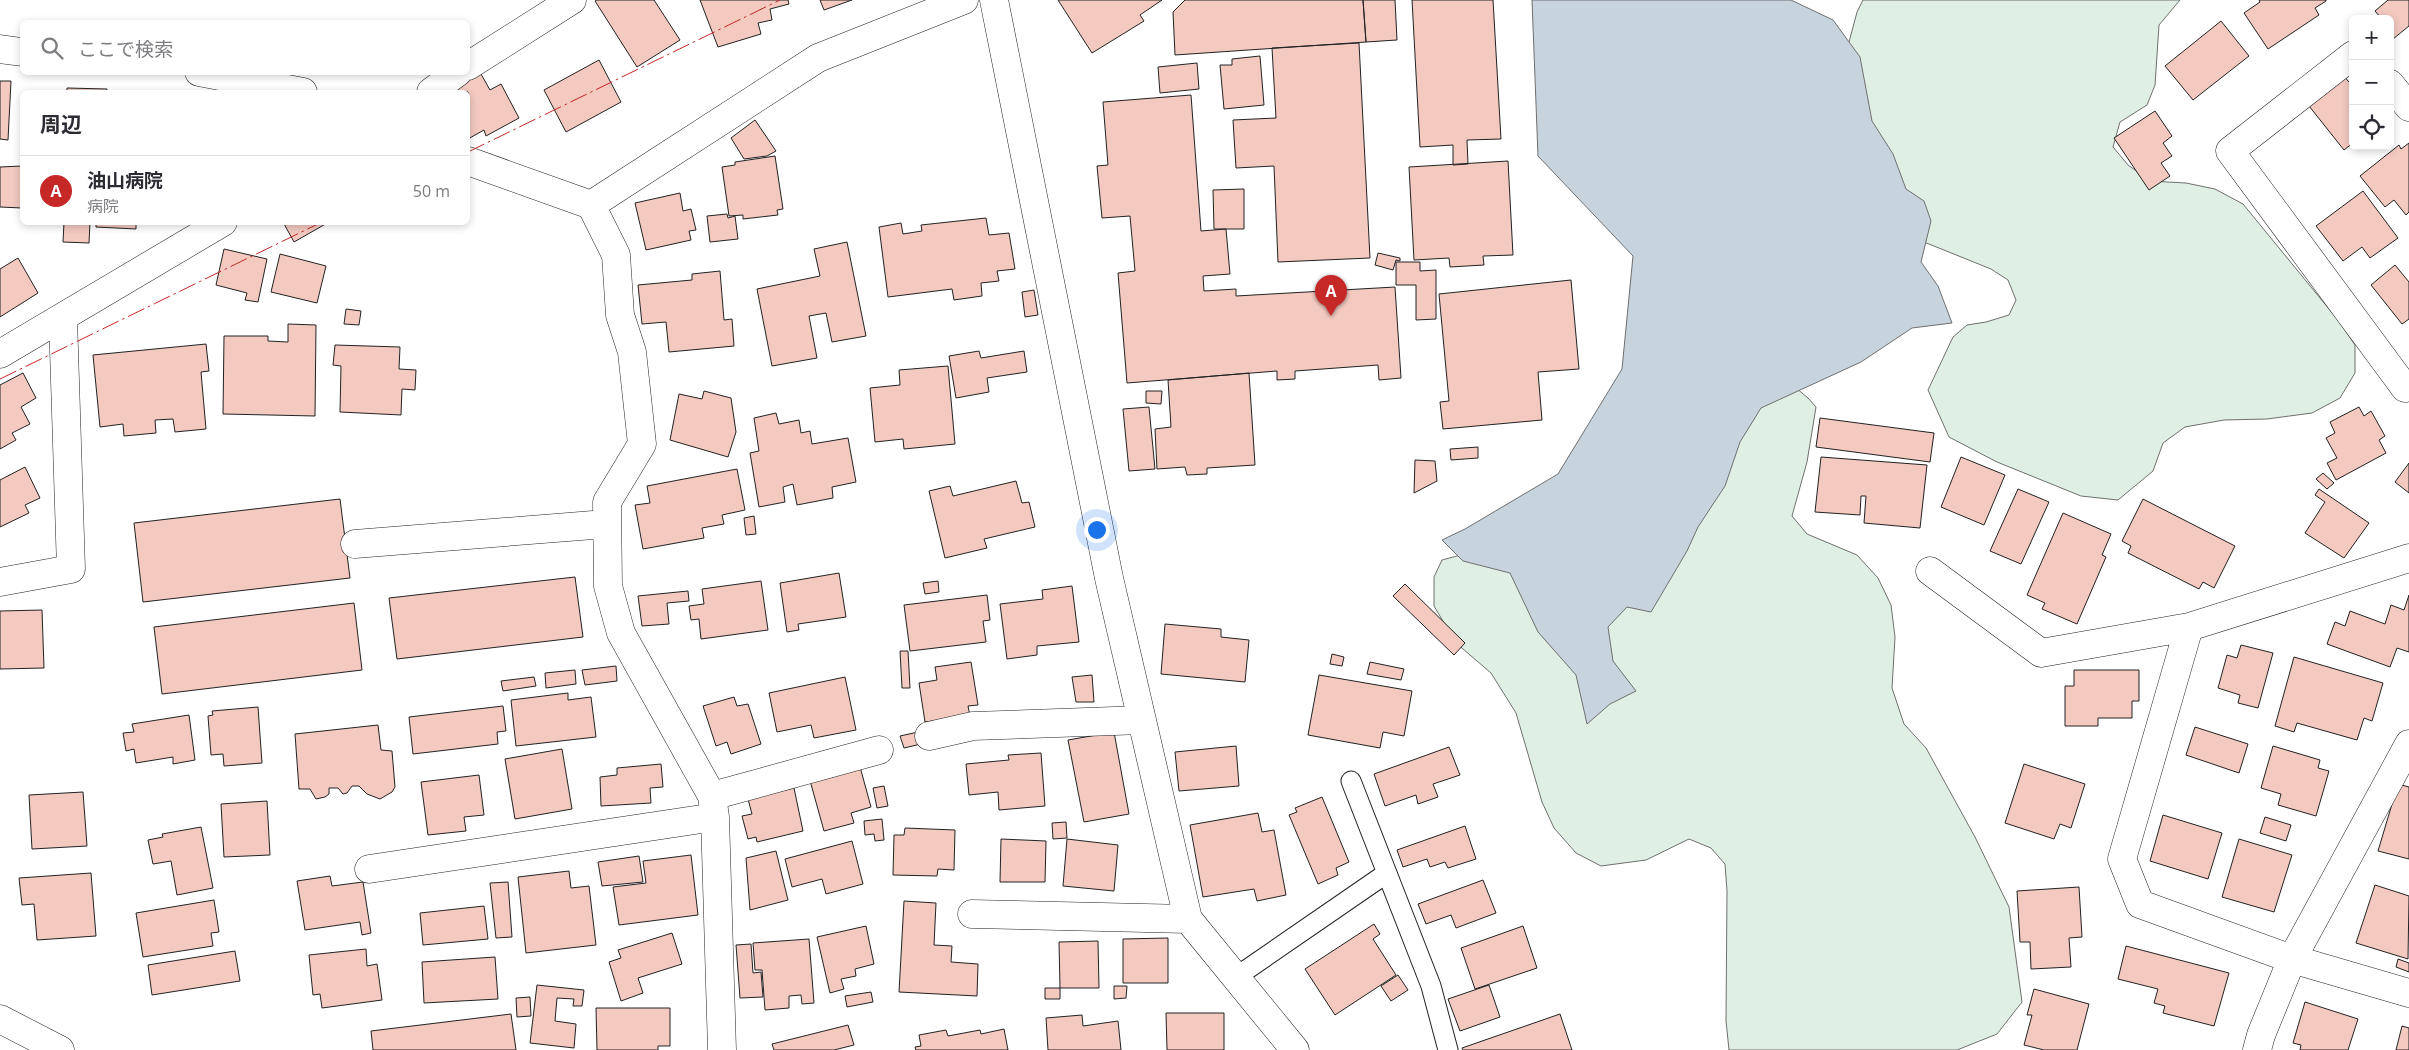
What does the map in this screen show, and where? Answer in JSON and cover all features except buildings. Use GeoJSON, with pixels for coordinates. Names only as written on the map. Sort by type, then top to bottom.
{"type":"FeatureCollection","features":[{"type":"Feature","properties":{"kind":"street"},"geometry":{"type":"LineString","coordinates":[[470,65],[572,0]]}},
{"type":"Feature","properties":{"kind":"street"},"geometry":{"type":"LineString","coordinates":[[592,205],[818,58],[964,0]]}},
{"type":"Feature","properties":{"kind":"street"},"geometry":{"type":"LineString","coordinates":[[994,0],[1109,578],[1188,919],[1295,1050]]}},
{"type":"Feature","properties":{"kind":"street"},"geometry":{"type":"LineString","coordinates":[[0,49],[20,52]]}},
{"type":"Feature","properties":{"kind":"street"},"geometry":{"type":"LineString","coordinates":[[2349,58],[2230,151],[2405,388],[2409,385]]}},
{"type":"Feature","properties":{"kind":"street"},"geometry":{"type":"LineString","coordinates":[[214,75],[292,90]]}},
{"type":"Feature","properties":{"kind":"street"},"geometry":{"type":"LineString","coordinates":[[433,90],[454,75]]}},
{"type":"Feature","properties":{"kind":"street"},"geometry":{"type":"LineString","coordinates":[[2394,89],[2409,107]]}},
{"type":"Feature","properties":{"kind":"street"},"geometry":{"type":"LineString","coordinates":[[470,162],[592,205],[616,255],[620,315],[632,352],[642,444],[607,502],[608,586],[621,633],[713,807],[722,1050]]}},
{"type":"Feature","properties":{"kind":"street"},"geometry":{"type":"LineString","coordinates":[[0,354],[219,225]]}},
{"type":"Feature","properties":{"kind":"street"},"geometry":{"type":"LineString","coordinates":[[0,582],[71,569],[63,318]]}},
{"type":"Feature","properties":{"kind":"street"},"geometry":{"type":"LineString","coordinates":[[355,544],[606,524]]}},
{"type":"Feature","properties":{"kind":"street"},"geometry":{"type":"LineString","coordinates":[[1930,571],[2041,653],[2189,627],[2409,558]]}},
{"type":"Feature","properties":{"kind":"street"},"geometry":{"type":"LineString","coordinates":[[2189,627],[2122,859],[2140,904],[2292,959],[2409,993]]}},
{"type":"Feature","properties":{"kind":"street"},"geometry":{"type":"LineString","coordinates":[[929,736],[973,726],[1142,720]]}},
{"type":"Feature","properties":{"kind":"street"},"geometry":{"type":"LineString","coordinates":[[369,869],[713,807],[879,750]]}},
{"type":"Feature","properties":{"kind":"street"},"geometry":{"type":"LineString","coordinates":[[2257,1050],[2261,1035],[2292,959],[2405,759]]}},
{"type":"Feature","properties":{"kind":"street"},"geometry":{"type":"LineString","coordinates":[[972,914],[1188,919]]}},
{"type":"Feature","properties":{"kind":"street"},"geometry":{"type":"LineString","coordinates":[[0,1019],[60,1050]]}},
{"type":"Feature","properties":{"kind":"lane"},"geometry":{"type":"LineString","coordinates":[[1351,781],[1431,986],[1448,1050]]}},
{"type":"Feature","properties":{"kind":"lane"},"geometry":{"type":"LineString","coordinates":[[1236,977],[1387,873]]}},
{"type":"Feature","properties":{"kind":"green space"},"geometry":{"type":"Polygon","coordinates":[[[1863,0],[2180,0],[2159,25],[2155,85],[2147,105],[2120,122],[2113,147],[2128,165],[2150,181],[2186,183],[2215,189],[2243,204],[2338,320],[2355,345],[2355,373],[2340,398],[2312,413],[2267,419],[2224,420],[2185,427],[2163,443],[2153,471],[2118,500],[2081,496],[1997,462],[1949,437],[1928,390],[1953,337],[1967,325],[2009,315],[2016,300],[2008,280],[1991,269],[1914,238],[1845,57],[1857,12],[1863,0]]]}},
{"type":"Feature","properties":{"kind":"green space"},"geometry":{"type":"Polygon","coordinates":[[[1783,377],[1816,407],[1807,462],[1792,516],[1807,534],[1857,555],[1878,578],[1891,605],[1895,637],[1892,688],[1904,724],[1926,748],[1975,837],[2009,907],[2022,1002],[1997,1034],[1957,1050],[1729,1050],[1726,1021],[1727,891],[1725,864],[1711,848],[1689,839],[1646,860],[1601,866],[1576,853],[1554,828],[1542,802],[1516,713],[1491,673],[1456,643],[1434,606],[1434,577],[1442,560],[1498,545],[1598,611],[1708,462],[1783,377]]]}},
{"type":"Feature","properties":{"kind":"shaded area"},"geometry":{"type":"Polygon","coordinates":[[[1532,0],[1791,0],[1833,20],[1860,57],[1872,121],[1893,154],[1906,189],[1924,201],[1931,221],[1921,262],[1938,286],[1952,323],[1912,328],[1861,362],[1761,408],[1740,442],[1725,486],[1698,527],[1687,551],[1651,612],[1627,607],[1608,627],[1613,661],[1636,691],[1610,704],[1587,724],[1576,675],[1538,632],[1510,573],[1463,561],[1442,540],[1465,529],[1558,474],[1622,369],[1633,256],[1538,156],[1532,0]]]}},
{"type":"Feature","properties":{"kind":"power"},"geometry":{"type":"LineString","coordinates":[[470,151],[780,0]]}},
{"type":"Feature","properties":{"kind":"power"},"geometry":{"type":"LineString","coordinates":[[0,379],[316,225]]}},
{"type":"Feature","properties":{"kind":"place","name":"油山病院"},"geometry":{"type":"Point","coordinates":[1331,316]}}]}
